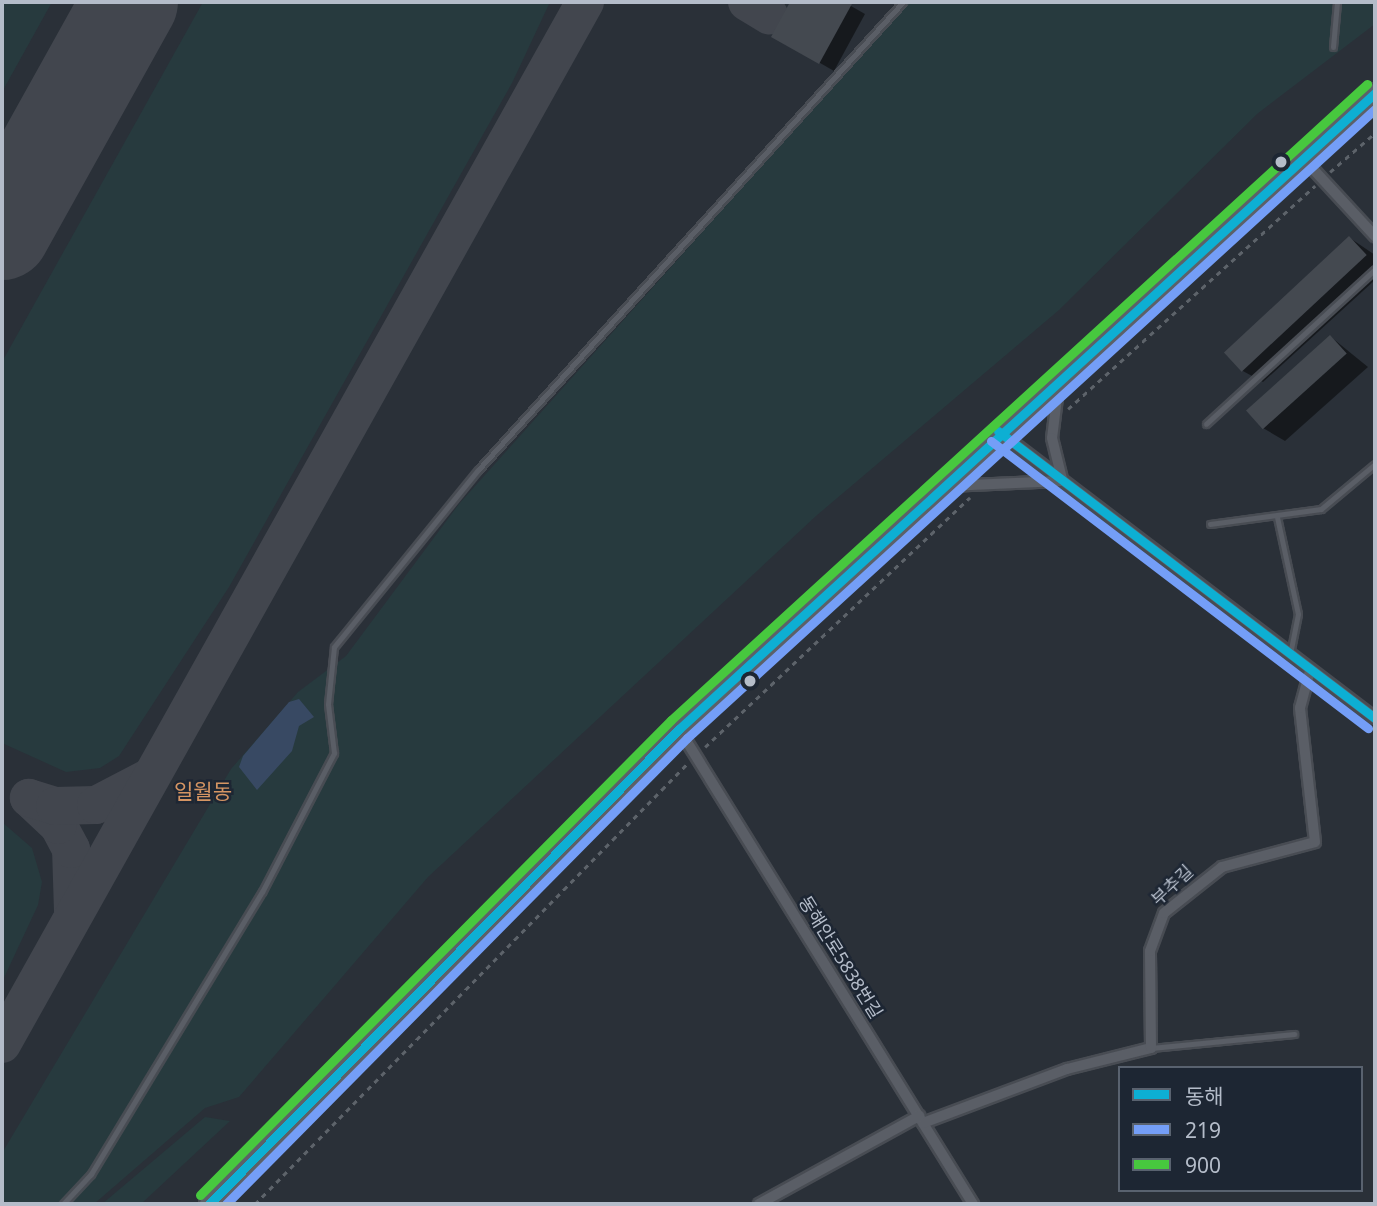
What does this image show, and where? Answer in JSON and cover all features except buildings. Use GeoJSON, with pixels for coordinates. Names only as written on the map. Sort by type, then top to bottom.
{"type":"FeatureCollection","features":[{"type":"Feature","properties":{"kind":"main road"},"geometry":{"type":"LineString","coordinates":[[209,1204],[679,729],[937,486],[1375,93]]}},
{"type":"Feature","properties":{"kind":"street"},"geometry":{"type":"LineString","coordinates":[[1302,157],[1375,236]]}},
{"type":"Feature","properties":{"kind":"street"},"geometry":{"type":"LineString","coordinates":[[1059,376],[1052,438],[1064,482]]}},
{"type":"Feature","properties":{"kind":"street"},"geometry":{"type":"LineString","coordinates":[[998,431],[1375,718]]}},
{"type":"Feature","properties":{"kind":"street"},"geometry":{"type":"LineString","coordinates":[[937,486],[1064,482]]}},
{"type":"Feature","properties":{"kind":"street","name":"부추길"},"geometry":{"type":"LineString","coordinates":[[1151,1048],[1150,951],[1164,914],[1222,867],[1314,842],[1300,708],[1310,670]]}},
{"type":"Feature","properties":{"kind":"street","name":"동해안로5838번길"},"geometry":{"type":"LineString","coordinates":[[679,729],[973,1204]]}},
{"type":"Feature","properties":{"kind":"street"},"geometry":{"type":"LineString","coordinates":[[759,1204],[921,1120],[1067,1069],[1151,1048]]}},
{"type":"Feature","properties":{"kind":"lane"},"geometry":{"type":"LineString","coordinates":[[63,1204],[91,1174],[255,904],[334,753],[328,704],[334,647],[487,459],[903,2]]}},
{"type":"Feature","properties":{"kind":"lane"},"geometry":{"type":"LineString","coordinates":[[1333,47],[1338,2]]}},
{"type":"Feature","properties":{"kind":"lane"},"geometry":{"type":"LineString","coordinates":[[1206,424],[1375,270]]}},
{"type":"Feature","properties":{"kind":"lane"},"geometry":{"type":"LineString","coordinates":[[1210,524],[1277,517],[1328,506],[1375,464]]}},
{"type":"Feature","properties":{"kind":"lane"},"geometry":{"type":"LineString","coordinates":[[1277,517],[1298,614],[1289,655]]}},
{"type":"Feature","properties":{"kind":"lane"},"geometry":{"type":"LineString","coordinates":[[1151,1048],[1294,1034]]}},
{"type":"Feature","properties":{"kind":"path"},"geometry":{"type":"LineString","coordinates":[[1063,416],[1375,133]]}},
{"type":"Feature","properties":{"kind":"path"},"geometry":{"type":"LineString","coordinates":[[255,1204],[696,755],[976,492]]}},
{"type":"Feature","properties":{"kind":"green space"},"geometry":{"type":"Polygon","coordinates":[[[2,2],[52,2],[2,92],[2,2]]]}},
{"type":"Feature","properties":{"kind":"green space"},"geometry":{"type":"Polygon","coordinates":[[[203,2],[550,2],[512,83],[229,587],[119,756],[100,768],[66,772],[2,743],[2,362],[203,2]]]}},
{"type":"Feature","properties":{"kind":"green space"},"geometry":{"type":"Polygon","coordinates":[[[908,2],[1375,2],[1375,24],[1257,114],[1059,310],[816,516],[428,877],[239,1097],[205,1108],[94,1204],[2,1204],[2,1153],[231,769],[298,692],[346,656],[459,504],[908,2]]]}},
{"type":"Feature","properties":{"kind":"green space"},"geometry":{"type":"Polygon","coordinates":[[[2,822],[32,848],[42,882],[38,905],[2,982],[2,822]]]}},
{"type":"Feature","properties":{"kind":"green space"},"geometry":{"type":"Polygon","coordinates":[[[205,1117],[230,1121],[141,1204],[102,1204],[205,1117]]]}},
{"type":"Feature","properties":{"kind":"water"},"geometry":{"type":"Polygon","coordinates":[[[299,699],[314,717],[299,726],[292,751],[257,790],[239,767],[243,756],[289,702],[299,699]]]}},
{"type":"Feature","properties":{"kind":"taxiway"},"geometry":{"type":"LineString","coordinates":[[2,1044],[585,2]]}},
{"type":"Feature","properties":{"kind":"taxiway"},"geometry":{"type":"LineString","coordinates":[[747,2],[769,15]]}},
{"type":"Feature","properties":{"kind":"taxiway"},"geometry":{"type":"LineString","coordinates":[[73,911],[71,849],[58,825],[29,798],[55,806],[96,805],[150,777]]}},
{"type":"Feature","properties":{"kind":"runway"},"geometry":{"type":"LineString","coordinates":[[2,232],[130,2]]}},
{"type":"Feature","properties":{"kind":"transit line","name":"900"},"geometry":{"type":"LineString","coordinates":[[200,1195],[671,720],[1367,84]]}},
{"type":"Feature","properties":{"kind":"transit line","name":"동해"},"geometry":{"type":"LineString","coordinates":[[209,1204],[679,729],[1375,93]]}},
{"type":"Feature","properties":{"kind":"transit line","name":"219"},"geometry":{"type":"LineString","coordinates":[[226,1204],[687,738],[1375,109]]}},
{"type":"Feature","properties":{"kind":"transit line","name":"동해"},"geometry":{"type":"LineString","coordinates":[[998,431],[1375,718]]}},
{"type":"Feature","properties":{"kind":"transit line","name":"219"},"geometry":{"type":"LineString","coordinates":[[991,441],[1368,728]]}},
{"type":"Feature","properties":{"kind":"district","name":"일월동"},"geometry":{"type":"Point","coordinates":[203,791]}}]}
